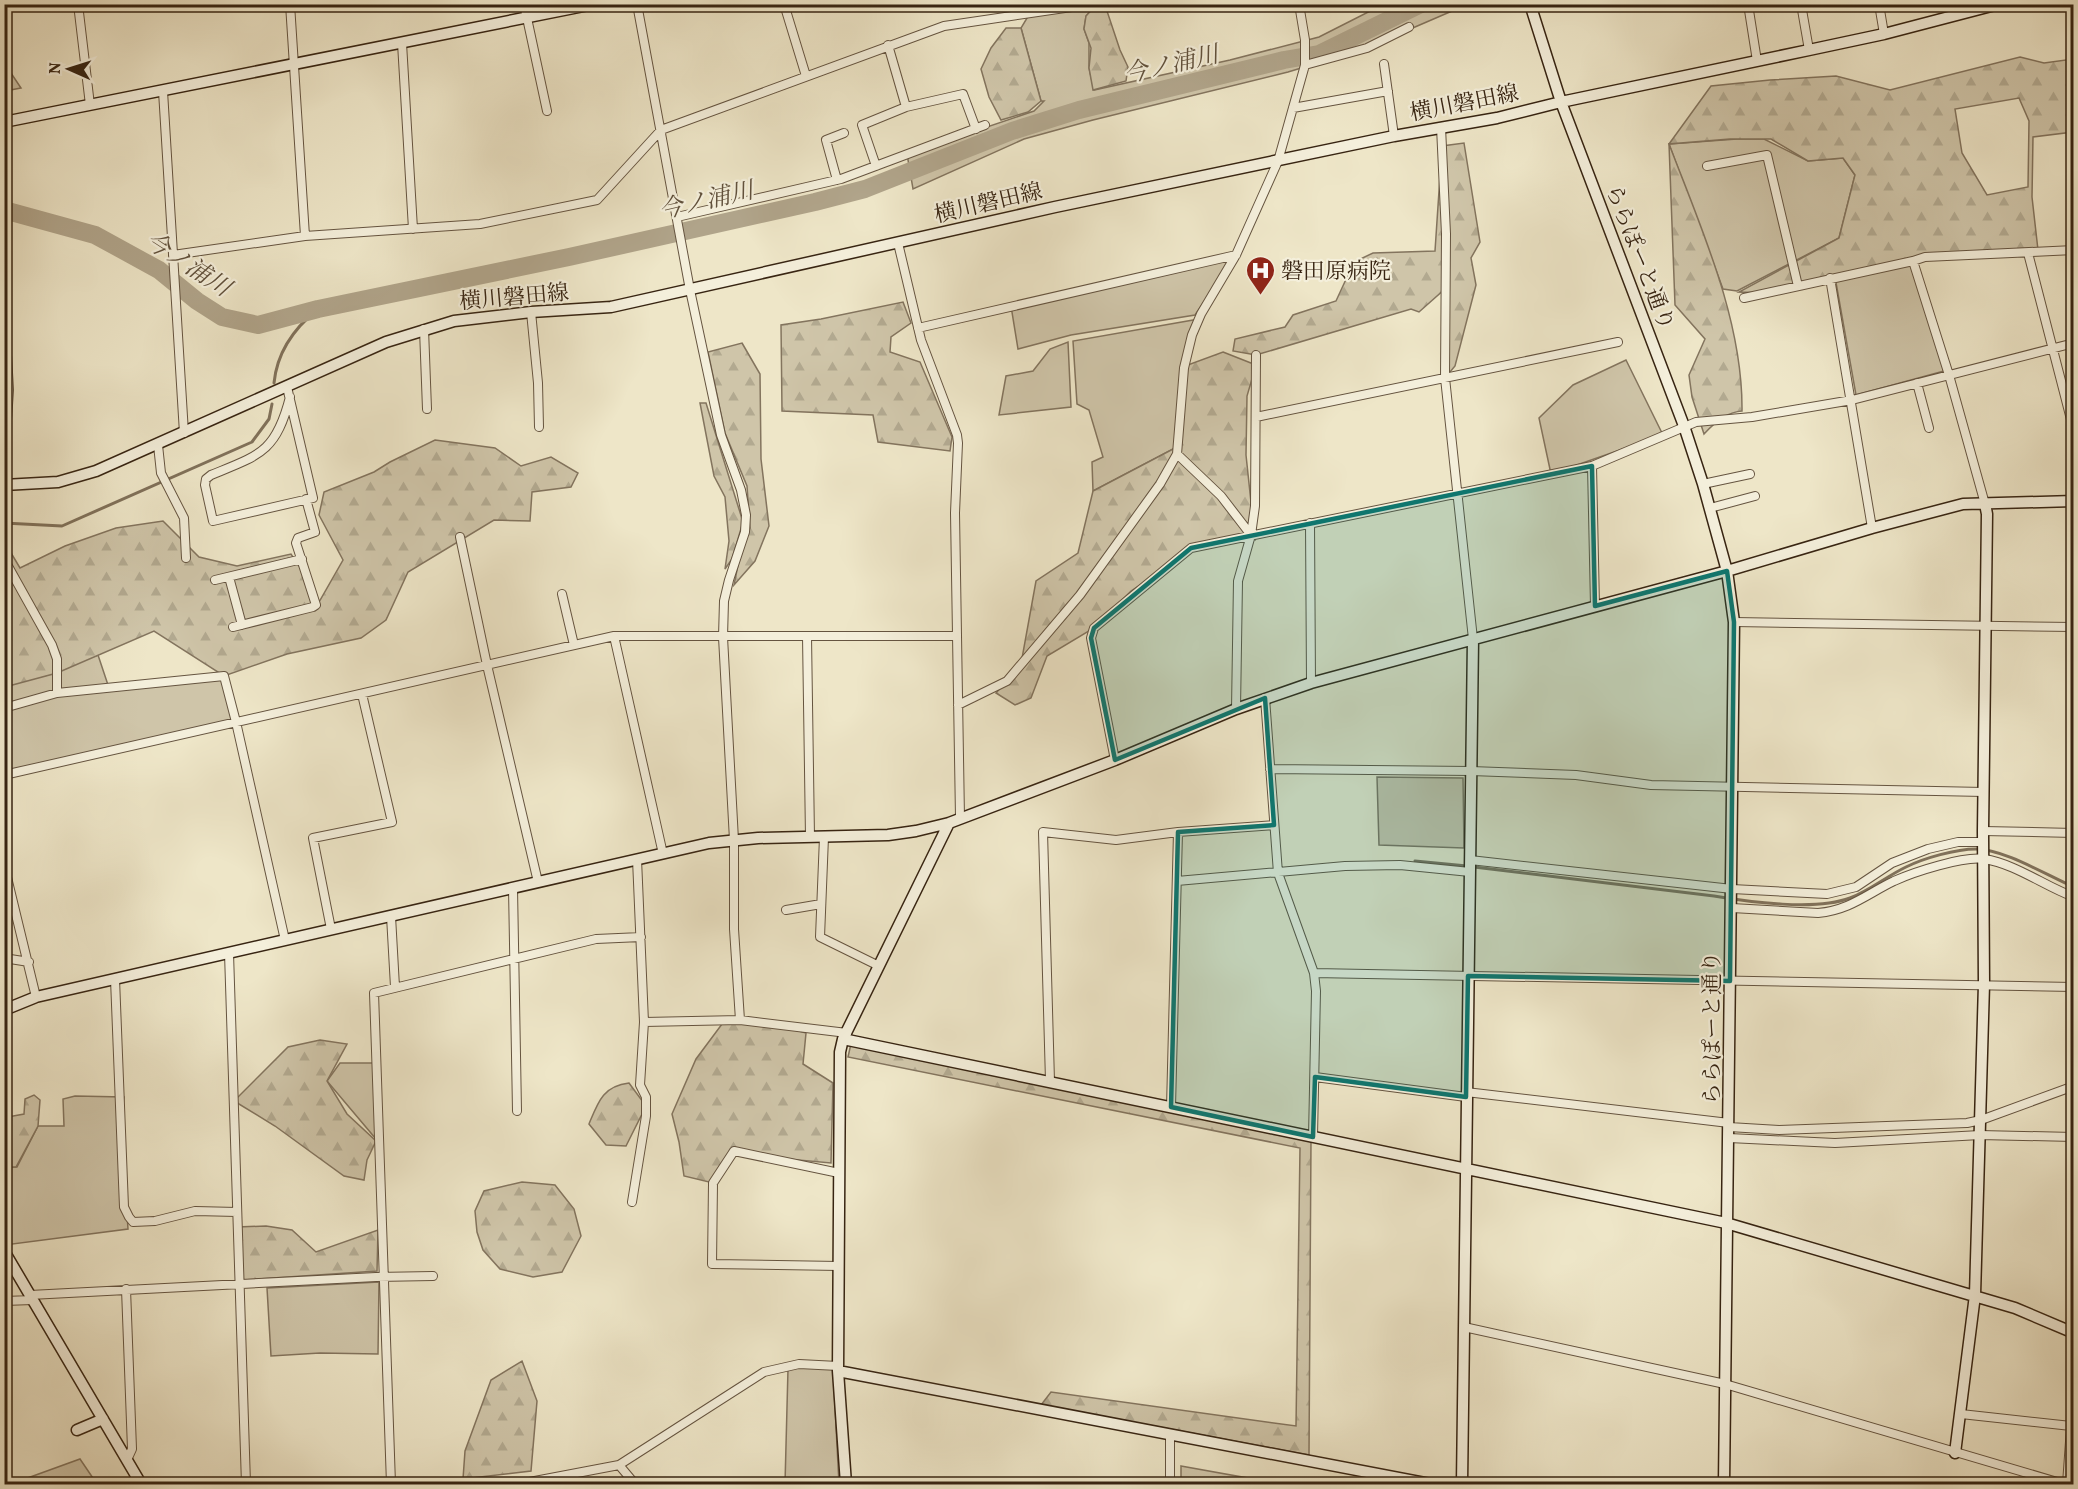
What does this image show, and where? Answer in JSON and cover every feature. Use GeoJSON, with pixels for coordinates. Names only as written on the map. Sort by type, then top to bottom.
{"type":"FeatureCollection","features":[{"type":"Feature","properties":{"kind":"street"},"geometry":{"type":"LineString","coordinates":[[78,4],[90,105]]}},
{"type":"Feature","properties":{"kind":"street"},"geometry":{"type":"LineString","coordinates":[[290,4],[305,236]]}},
{"type":"Feature","properties":{"kind":"street"},"geometry":{"type":"LineString","coordinates":[[524,4],[547,111]]}},
{"type":"Feature","properties":{"kind":"street"},"geometry":{"type":"LineString","coordinates":[[4,122],[594,4]]}},
{"type":"Feature","properties":{"kind":"street"},"geometry":{"type":"LineString","coordinates":[[637,4],[690,290],[721,435],[741,490],[746,515],[745,532],[724,601],[723,637],[734,840],[734,929],[740,1020]]}},
{"type":"Feature","properties":{"kind":"street"},"geometry":{"type":"LineString","coordinates":[[784,4],[806,76]]}},
{"type":"Feature","properties":{"kind":"street"},"geometry":{"type":"LineString","coordinates":[[173,255],[305,236],[480,224],[597,200],[661,130],[944,26],[1030,9],[1092,4]]}},
{"type":"Feature","properties":{"kind":"street"},"geometry":{"type":"LineString","coordinates":[[958,705],[1007,681],[1080,595],[1160,484],[1177,454],[1184,368],[1192,335],[1201,314],[1236,255],[1278,161],[1305,64],[1305,40],[1299,4]]}},
{"type":"Feature","properties":{"kind":"street","name":"ららぽーと通り"},"geometry":{"type":"LineString","coordinates":[[1530,4],[1561,102],[1684,426],[1703,484],[1727,572],[1734,622],[1724,1485]]}},
{"type":"Feature","properties":{"kind":"street"},"geometry":{"type":"LineString","coordinates":[[1748,4],[1757,61]]}},
{"type":"Feature","properties":{"kind":"street"},"geometry":{"type":"LineString","coordinates":[[1801,4],[1809,51]]}},
{"type":"Feature","properties":{"kind":"street"},"geometry":{"type":"LineString","coordinates":[[1879,4],[1884,34]]}},
{"type":"Feature","properties":{"kind":"street","name":"横川磐田線"},"geometry":{"type":"LineString","coordinates":[[4,485],[58,482],[96,471],[184,433],[289,392],[386,342],[464,319],[611,307],[1055,207],[1394,136],[1497,118],[1561,102],[1809,51],[1999,4]]}},
{"type":"Feature","properties":{"kind":"street"},"geometry":{"type":"LineString","coordinates":[[1305,64],[1367,48],[1409,27]]}},
{"type":"Feature","properties":{"kind":"street"},"geometry":{"type":"LineString","coordinates":[[402,43],[412,229]]}},
{"type":"Feature","properties":{"kind":"street"},"geometry":{"type":"LineString","coordinates":[[888,45],[906,107]]}},
{"type":"Feature","properties":{"kind":"street"},"geometry":{"type":"LineString","coordinates":[[1384,64],[1394,136]]}},
{"type":"Feature","properties":{"kind":"street"},"geometry":{"type":"LineString","coordinates":[[163,91],[184,433]]}},
{"type":"Feature","properties":{"kind":"street"},"geometry":{"type":"LineString","coordinates":[[1293,108],[1388,91]]}},
{"type":"Feature","properties":{"kind":"street"},"geometry":{"type":"LineString","coordinates":[[876,166],[862,125],[906,107],[963,94],[976,129]]}},
{"type":"Feature","properties":{"kind":"street"},"geometry":{"type":"LineString","coordinates":[[677,218],[837,180],[985,125]]}},
{"type":"Feature","properties":{"kind":"street"},"geometry":{"type":"LineString","coordinates":[[1441,127],[1446,234],[1445,378],[1473,639],[1462,1485]]}},
{"type":"Feature","properties":{"kind":"street"},"geometry":{"type":"LineString","coordinates":[[837,180],[826,140],[844,133]]}},
{"type":"Feature","properties":{"kind":"street"},"geometry":{"type":"LineString","coordinates":[[1707,166],[1767,155],[1798,286]]}},
{"type":"Feature","properties":{"kind":"street"},"geometry":{"type":"LineString","coordinates":[[898,243],[921,340],[958,443],[955,513],[960,818]]}},
{"type":"Feature","properties":{"kind":"street"},"geometry":{"type":"LineString","coordinates":[[1744,298],[1925,257],[2073,250]]}},
{"type":"Feature","properties":{"kind":"street"},"geometry":{"type":"LineString","coordinates":[[2028,253],[2073,431]]}},
{"type":"Feature","properties":{"kind":"street"},"geometry":{"type":"LineString","coordinates":[[918,328],[1236,255]]}},
{"type":"Feature","properties":{"kind":"street"},"geometry":{"type":"LineString","coordinates":[[1913,261],[1949,375],[1987,514],[1981,1120],[1975,1295],[1955,1453]]}},
{"type":"Feature","properties":{"kind":"street"},"geometry":{"type":"LineString","coordinates":[[1830,278],[1872,528]]}},
{"type":"Feature","properties":{"kind":"street"},"geometry":{"type":"LineString","coordinates":[[4,303],[9,390],[4,465]]}},
{"type":"Feature","properties":{"kind":"street"},"geometry":{"type":"LineString","coordinates":[[531,312],[538,383],[539,427]]}},
{"type":"Feature","properties":{"kind":"street"},"geometry":{"type":"LineString","coordinates":[[424,329],[428,410]]}},
{"type":"Feature","properties":{"kind":"street"},"geometry":{"type":"LineString","coordinates":[[1256,417],[1618,342]]}},
{"type":"Feature","properties":{"kind":"street"},"geometry":{"type":"LineString","coordinates":[[1115,760],[1091,638],[1094,628],[1191,548],[1592,465],[1696,422],[1752,417],[1852,400],[2073,343]]}},
{"type":"Feature","properties":{"kind":"street"},"geometry":{"type":"LineString","coordinates":[[1236,709],[1238,581],[1251,535],[1255,506],[1256,355]]}},
{"type":"Feature","properties":{"kind":"street"},"geometry":{"type":"LineString","coordinates":[[1917,384],[1929,428]]}},
{"type":"Feature","properties":{"kind":"street"},"geometry":{"type":"LineString","coordinates":[[289,392],[313,498],[213,521],[205,485],[206,479],[255,456],[267,447],[278,434],[284,419],[289,392]]}},
{"type":"Feature","properties":{"kind":"street"},"geometry":{"type":"LineString","coordinates":[[158,445],[161,472],[184,518],[186,558]]}},
{"type":"Feature","properties":{"kind":"street"},"geometry":{"type":"LineString","coordinates":[[1177,454],[1221,496],[1251,535]]}},
{"type":"Feature","properties":{"kind":"street"},"geometry":{"type":"LineString","coordinates":[[1592,465],[1595,606]]}},
{"type":"Feature","properties":{"kind":"street"},"geometry":{"type":"LineString","coordinates":[[1703,484],[1750,474]]}},
{"type":"Feature","properties":{"kind":"street"},"geometry":{"type":"LineString","coordinates":[[1710,508],[1755,496]]}},
{"type":"Feature","properties":{"kind":"street"},"geometry":{"type":"LineString","coordinates":[[233,627],[316,605],[296,543],[298,538],[315,532],[306,499]]}},
{"type":"Feature","properties":{"kind":"street"},"geometry":{"type":"LineString","coordinates":[[4,1010],[36,997],[637,859],[734,840],[888,835],[949,823],[1115,760],[1236,709],[1311,683],[1727,572],[1872,528],[1963,504],[2073,501]]}},
{"type":"Feature","properties":{"kind":"street"},"geometry":{"type":"LineString","coordinates":[[1310,523],[1311,683]]}},
{"type":"Feature","properties":{"kind":"street"},"geometry":{"type":"LineString","coordinates":[[460,537],[487,665],[538,882]]}},
{"type":"Feature","properties":{"kind":"street"},"geometry":{"type":"LineString","coordinates":[[214,580],[302,559]]}},
{"type":"Feature","properties":{"kind":"street"},"geometry":{"type":"LineString","coordinates":[[4,560],[52,645],[57,660],[57,693]]}},
{"type":"Feature","properties":{"kind":"street"},"geometry":{"type":"LineString","coordinates":[[229,577],[242,625]]}},
{"type":"Feature","properties":{"kind":"street"},"geometry":{"type":"LineString","coordinates":[[562,594],[574,645]]}},
{"type":"Feature","properties":{"kind":"street"},"geometry":{"type":"LineString","coordinates":[[1734,622],[2073,627]]}},
{"type":"Feature","properties":{"kind":"street"},"geometry":{"type":"LineString","coordinates":[[4,775],[614,636],[957,636]]}},
{"type":"Feature","properties":{"kind":"street"},"geometry":{"type":"LineString","coordinates":[[614,636],[663,854]]}},
{"type":"Feature","properties":{"kind":"street"},"geometry":{"type":"LineString","coordinates":[[807,636],[810,837]]}},
{"type":"Feature","properties":{"kind":"street"},"geometry":{"type":"LineString","coordinates":[[4,708],[57,693],[224,676],[285,940]]}},
{"type":"Feature","properties":{"kind":"street"},"geometry":{"type":"LineString","coordinates":[[331,930],[313,838],[392,822],[362,694]]}},
{"type":"Feature","properties":{"kind":"street"},"geometry":{"type":"LineString","coordinates":[[1265,698],[1278,873],[1314,973],[1316,991],[1313,1137]]}},
{"type":"Feature","properties":{"kind":"street"},"geometry":{"type":"LineString","coordinates":[[1270,769],[1471,771],[1576,775],[1651,785],[1984,792]]}},
{"type":"Feature","properties":{"kind":"street"},"geometry":{"type":"LineString","coordinates":[[846,1485],[838,1369],[840,1052],[845,1036],[949,823]]}},
{"type":"Feature","properties":{"kind":"street"},"geometry":{"type":"LineString","coordinates":[[1050,1081],[1043,832],[1116,840],[1178,832],[1274,825]]}},
{"type":"Feature","properties":{"kind":"street"},"geometry":{"type":"LineString","coordinates":[[1171,1107],[1178,832]]}},
{"type":"Feature","properties":{"kind":"street"},"geometry":{"type":"LineString","coordinates":[[1177,881],[1346,866],[1470,866],[1732,889],[1827,894],[1856,887],[1892,863],[1928,849],[1983,836],[2073,833]]}},
{"type":"Feature","properties":{"kind":"street"},"geometry":{"type":"LineString","coordinates":[[824,837],[820,937],[879,966]]}},
{"type":"Feature","properties":{"kind":"street"},"geometry":{"type":"LineString","coordinates":[[632,1202],[646,1116],[646,1097],[640,1085],[644,1022],[637,859]]}},
{"type":"Feature","properties":{"kind":"street"},"geometry":{"type":"LineString","coordinates":[[1732,908],[1832,912],[1851,906],[1908,876],[1967,860],[1983,859],[2008,866],[2073,897]]}},
{"type":"Feature","properties":{"kind":"street"},"geometry":{"type":"LineString","coordinates":[[4,865],[36,997]]}},
{"type":"Feature","properties":{"kind":"street"},"geometry":{"type":"LineString","coordinates":[[513,888],[517,1111]]}},
{"type":"Feature","properties":{"kind":"street"},"geometry":{"type":"LineString","coordinates":[[786,910],[821,904]]}},
{"type":"Feature","properties":{"kind":"street"},"geometry":{"type":"LineString","coordinates":[[391,916],[395,987]]}},
{"type":"Feature","properties":{"kind":"street"},"geometry":{"type":"LineString","coordinates":[[391,1485],[374,993],[596,939],[641,937]]}},
{"type":"Feature","properties":{"kind":"street"},"geometry":{"type":"LineString","coordinates":[[230,953],[238,1284],[246,1485]]}},
{"type":"Feature","properties":{"kind":"street"},"geometry":{"type":"LineString","coordinates":[[4,958],[29,962]]}},
{"type":"Feature","properties":{"kind":"street"},"geometry":{"type":"LineString","coordinates":[[1314,973],[2073,987]]}},
{"type":"Feature","properties":{"kind":"street"},"geometry":{"type":"LineString","coordinates":[[115,979],[124,1207],[129,1218],[133,1222],[142,1222],[195,1211],[237,1212]]}},
{"type":"Feature","properties":{"kind":"street"},"geometry":{"type":"LineString","coordinates":[[644,1022],[740,1020],[845,1036],[1726,1223],[1975,1295],[2016,1308],[2073,1333]]}},
{"type":"Feature","properties":{"kind":"street"},"geometry":{"type":"LineString","coordinates":[[1314,1077],[1466,1094],[1835,1143],[1980,1135],[2073,1137]]}},
{"type":"Feature","properties":{"kind":"street"},"geometry":{"type":"LineString","coordinates":[[1729,1129],[1779,1131],[1967,1123],[2073,1086]]}},
{"type":"Feature","properties":{"kind":"street"},"geometry":{"type":"LineString","coordinates":[[839,1173],[734,1151],[713,1183],[712,1264],[839,1266]]}},
{"type":"Feature","properties":{"kind":"street"},"geometry":{"type":"LineString","coordinates":[[4,1251],[141,1485]]}},
{"type":"Feature","properties":{"kind":"street"},"geometry":{"type":"LineString","coordinates":[[4,1301],[126,1289],[433,1276]]}},
{"type":"Feature","properties":{"kind":"street"},"geometry":{"type":"LineString","coordinates":[[126,1289],[132,1449],[127,1460]]}},
{"type":"Feature","properties":{"kind":"street"},"geometry":{"type":"LineString","coordinates":[[1464,1327],[1725,1384],[2066,1485],[2073,1385]]}},
{"type":"Feature","properties":{"kind":"street"},"geometry":{"type":"LineString","coordinates":[[519,1485],[619,1465],[764,1372],[799,1364],[838,1369],[1430,1485]]}},
{"type":"Feature","properties":{"kind":"street"},"geometry":{"type":"LineString","coordinates":[[1961,1414],[2071,1426]]}},
{"type":"Feature","properties":{"kind":"street"},"geometry":{"type":"LineString","coordinates":[[77,1430],[104,1419]]}},
{"type":"Feature","properties":{"kind":"street"},"geometry":{"type":"LineString","coordinates":[[1170,1435],[1170,1485]]}},
{"type":"Feature","properties":{"kind":"street"},"geometry":{"type":"LineString","coordinates":[[619,1465],[635,1485]]}},
{"type":"Feature","properties":{"kind":"highlighted area"},"geometry":{"type":"Polygon","coordinates":[[[1592,466],[1595,606],[1727,571],[1734,622],[1730,981],[1468,976],[1466,1097],[1315,1077],[1313,1137],[1171,1107],[1178,832],[1274,825],[1265,698],[1115,760],[1091,638],[1094,628],[1191,548],[1592,466]]]}},
{"type":"Feature","properties":{"kind":"green space"},"geometry":{"type":"Polygon","coordinates":[[[1096,5],[1086,16],[1084,29],[1089,43],[1089,68],[1094,90],[1230,60],[1319,37],[1382,5],[1466,5],[1364,49],[1288,72],[1024,139],[913,189],[907,154],[1034,111],[1044,101],[1041,101],[1021,28],[1030,13],[1096,5]]]}},
{"type":"Feature","properties":{"kind":"green space"},"geometry":{"type":"Polygon","coordinates":[[[1096,5],[1106,8],[1128,67],[1126,81],[1093,90],[1089,68],[1091,48],[1084,29],[1086,16],[1096,5]]]}},
{"type":"Feature","properties":{"kind":"green space"},"geometry":{"type":"Polygon","coordinates":[[[1006,28],[1021,28],[1041,101],[1028,112],[1001,120],[989,97],[981,69],[991,48],[1006,28]]]}},
{"type":"Feature","properties":{"kind":"green space"},"geometry":{"type":"Polygon","coordinates":[[[2020,57],[2044,63],[2073,59],[2073,132],[2033,137],[2032,197],[2038,250],[1949,255],[1766,293],[1739,292],[1839,238],[1855,175],[1843,158],[1808,161],[1771,139],[1730,139],[1669,144],[1711,86],[1836,76],[1890,90],[2020,57]],[[2019,98],[1955,109],[1962,153],[1987,195],[2028,187],[2029,121],[2019,98]]]}},
{"type":"Feature","properties":{"kind":"green space"},"geometry":{"type":"Polygon","coordinates":[[[5,64],[21,88],[5,91],[5,64]]]}},
{"type":"Feature","properties":{"kind":"green space"},"geometry":{"type":"Polygon","coordinates":[[[1764,139],[1808,161],[1843,158],[1855,175],[1839,238],[1737,291],[1723,289],[1669,144],[1764,139]]]}},
{"type":"Feature","properties":{"kind":"green space"},"geometry":{"type":"Polygon","coordinates":[[[1464,143],[1480,242],[1471,258],[1476,285],[1455,366],[1445,378],[1445,289],[1419,312],[1411,309],[1256,355],[1233,351],[1235,339],[1285,327],[1293,315],[1336,301],[1354,262],[1373,253],[1435,251],[1442,146],[1464,143]]]}},
{"type":"Feature","properties":{"kind":"green space"},"geometry":{"type":"Polygon","coordinates":[[[1669,144],[1718,275],[1736,343],[1742,411],[1731,413],[1721,419],[1704,434],[1692,397],[1689,375],[1705,339],[1675,305],[1669,144]]]}},
{"type":"Feature","properties":{"kind":"green space"},"geometry":{"type":"Polygon","coordinates":[[[1236,255],[1195,315],[1071,335],[1018,349],[1011,306],[1236,255]]]}},
{"type":"Feature","properties":{"kind":"green space"},"geometry":{"type":"Polygon","coordinates":[[[1913,261],[1944,371],[1856,395],[1835,277],[1913,261]]]}},
{"type":"Feature","properties":{"kind":"green space"},"geometry":{"type":"Polygon","coordinates":[[[903,302],[911,323],[891,337],[890,352],[920,362],[952,437],[950,451],[878,442],[873,415],[782,411],[781,325],[903,302]]]}},
{"type":"Feature","properties":{"kind":"green space"},"geometry":{"type":"Polygon","coordinates":[[[1199,319],[1184,368],[1177,447],[1093,491],[1092,462],[1103,457],[1089,410],[1077,404],[1073,341],[1199,319]]]}},
{"type":"Feature","properties":{"kind":"green space"},"geometry":{"type":"Polygon","coordinates":[[[1068,342],[1071,407],[999,415],[1006,376],[1033,371],[1050,349],[1068,342]]]}},
{"type":"Feature","properties":{"kind":"green space"},"geometry":{"type":"Polygon","coordinates":[[[742,343],[760,374],[761,459],[769,526],[755,561],[734,585],[740,555],[750,528],[747,486],[725,433],[708,352],[742,343]]]}},
{"type":"Feature","properties":{"kind":"green space"},"geometry":{"type":"Polygon","coordinates":[[[1223,352],[1256,365],[1247,396],[1246,455],[1255,540],[1191,548],[1131,591],[1094,628],[1047,656],[1031,698],[1015,705],[996,693],[1021,664],[1036,581],[1078,553],[1093,491],[1177,447],[1185,366],[1223,352]]]}},
{"type":"Feature","properties":{"kind":"green space"},"geometry":{"type":"Polygon","coordinates":[[[1626,360],[1663,435],[1551,474],[1539,418],[1573,385],[1626,360]]]}},
{"type":"Feature","properties":{"kind":"green space"},"geometry":{"type":"Polygon","coordinates":[[[700,403],[706,403],[743,522],[732,559],[725,569],[729,541],[725,497],[714,476],[700,403]]]}},
{"type":"Feature","properties":{"kind":"green space"},"geometry":{"type":"Polygon","coordinates":[[[435,440],[495,448],[521,466],[551,457],[578,473],[571,487],[532,492],[530,521],[494,520],[408,572],[386,620],[361,638],[287,654],[224,676],[154,631],[57,673],[5,687],[4,541],[20,568],[65,546],[116,528],[163,521],[199,557],[237,566],[291,554],[310,582],[315,609],[343,560],[319,515],[324,492],[374,472],[435,440]]]}},
{"type":"Feature","properties":{"kind":"green space"},"geometry":{"type":"Polygon","coordinates":[[[98,655],[109,688],[224,676],[236,722],[5,775],[4,686],[98,655]]]}},
{"type":"Feature","properties":{"kind":"green space"},"geometry":{"type":"Polygon","coordinates":[[[1377,777],[1463,778],[1464,848],[1379,845],[1377,777]]]}},
{"type":"Feature","properties":{"kind":"green space"},"geometry":{"type":"Polygon","coordinates":[[[725,1020],[772,1023],[806,1033],[803,1064],[833,1083],[831,1163],[765,1157],[735,1151],[713,1183],[684,1176],[672,1114],[696,1059],[725,1020]]]}},
{"type":"Feature","properties":{"kind":"green space"},"geometry":{"type":"Polygon","coordinates":[[[852,1039],[1311,1140],[1309,1455],[1041,1405],[1051,1392],[1296,1426],[1300,1148],[848,1057],[852,1039]]]}},
{"type":"Feature","properties":{"kind":"green space"},"geometry":{"type":"Polygon","coordinates":[[[320,1040],[347,1044],[327,1081],[347,1114],[376,1141],[367,1160],[364,1180],[344,1176],[275,1126],[234,1101],[288,1047],[320,1040]]]}},
{"type":"Feature","properties":{"kind":"green space"},"geometry":{"type":"Polygon","coordinates":[[[340,1063],[373,1063],[376,1139],[327,1081],[340,1063]]]}},
{"type":"Feature","properties":{"kind":"green space"},"geometry":{"type":"Polygon","coordinates":[[[629,1083],[646,1106],[626,1146],[606,1145],[589,1124],[607,1091],[629,1083]]]}},
{"type":"Feature","properties":{"kind":"green space"},"geometry":{"type":"Polygon","coordinates":[[[34,1095],[40,1100],[38,1126],[16,1167],[5,1167],[5,1104],[8,1117],[24,1114],[25,1099],[34,1095]]]}},
{"type":"Feature","properties":{"kind":"green space"},"geometry":{"type":"Polygon","coordinates":[[[75,1096],[124,1097],[121,1121],[128,1229],[5,1245],[4,1167],[17,1167],[38,1126],[64,1126],[63,1099],[75,1096]]]}},
{"type":"Feature","properties":{"kind":"green space"},"geometry":{"type":"Polygon","coordinates":[[[522,1182],[555,1185],[574,1209],[581,1236],[562,1272],[533,1277],[500,1269],[483,1250],[477,1232],[475,1211],[484,1191],[522,1182]]]}},
{"type":"Feature","properties":{"kind":"green space"},"geometry":{"type":"Polygon","coordinates":[[[266,1226],[292,1230],[316,1252],[378,1230],[377,1271],[243,1280],[237,1227],[266,1226]]]}},
{"type":"Feature","properties":{"kind":"green space"},"geometry":{"type":"Polygon","coordinates":[[[379,1282],[378,1354],[320,1353],[271,1356],[267,1288],[379,1282]]]}},
{"type":"Feature","properties":{"kind":"green space"},"geometry":{"type":"Polygon","coordinates":[[[522,1361],[537,1401],[531,1471],[463,1479],[465,1451],[491,1380],[522,1361]]]}},
{"type":"Feature","properties":{"kind":"green space"},"geometry":{"type":"Polygon","coordinates":[[[804,1364],[833,1369],[839,1484],[785,1484],[788,1369],[804,1364]]]}},
{"type":"Feature","properties":{"kind":"green space"},"geometry":{"type":"Polygon","coordinates":[[[80,1459],[97,1484],[11,1484],[80,1459]]]}},
{"type":"Feature","properties":{"kind":"green space"},"geometry":{"type":"Polygon","coordinates":[[[1181,1466],[1281,1484],[1181,1484],[1181,1466]]]}},
{"type":"Feature","properties":{"kind":"waterway","name":"今ノ浦川"},"geometry":{"type":"LineString","coordinates":[[4,210],[95,235],[159,270],[197,301],[222,317],[258,325],[318,309],[569,257],[865,189],[1012,131],[1079,110],[1284,60],[1319,54],[1421,4]]}},
{"type":"Feature","properties":{"kind":"waterway"},"geometry":{"type":"LineString","coordinates":[[274,383],[279,361],[288,342],[301,325],[318,309]]}},
{"type":"Feature","properties":{"kind":"waterway"},"geometry":{"type":"LineString","coordinates":[[4,523],[62,526],[252,442],[269,419],[272,404]]}},
{"type":"Feature","properties":{"kind":"waterway"},"geometry":{"type":"LineString","coordinates":[[1474,867],[1763,903],[1801,905],[1836,902],[1850,898],[1922,860],[1950,852],[1976,849],[2012,858],[2074,887]]}},
{"type":"Feature","properties":{"kind":"waterway"},"geometry":{"type":"LineString","coordinates":[[1415,861],[1467,866]]}},
{"type":"Feature","properties":{"kind":"place","name":"磐田原病院"},"geometry":{"type":"Point","coordinates":[1260,296]}}]}
